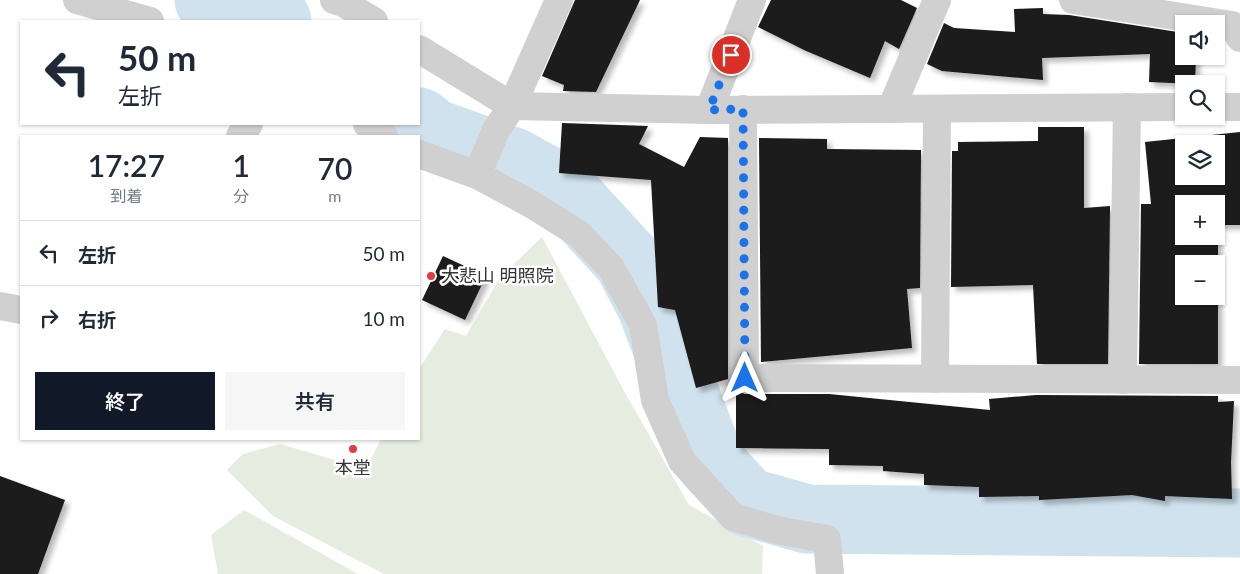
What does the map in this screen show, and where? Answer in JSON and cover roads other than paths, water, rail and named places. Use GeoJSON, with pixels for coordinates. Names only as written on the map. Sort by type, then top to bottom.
{"type":"FeatureCollection","features":[{"type":"Feature","properties":{"kind":"street"},"geometry":{"type":"LineString","coordinates":[[77,0],[147,20]]}},
{"type":"Feature","properties":{"kind":"street"},"geometry":{"type":"LineString","coordinates":[[334,0],[343,2],[372,20]]}},
{"type":"Feature","properties":{"kind":"street"},"geometry":{"type":"LineString","coordinates":[[479,169],[496,130],[512,106],[560,0]]}},
{"type":"Feature","properties":{"kind":"street"},"geometry":{"type":"LineString","coordinates":[[709,110],[752,0]]}},
{"type":"Feature","properties":{"kind":"street"},"geometry":{"type":"LineString","coordinates":[[891,108],[937,0]]}},
{"type":"Feature","properties":{"kind":"street"},"geometry":{"type":"LineString","coordinates":[[1073,0],[1232,25],[1240,38]]}},
{"type":"Feature","properties":{"kind":"street"},"geometry":{"type":"LineString","coordinates":[[420,50],[512,106],[709,110],[1175,107]]}},
{"type":"Feature","properties":{"kind":"street"},"geometry":{"type":"LineString","coordinates":[[1123,380],[1127,107]]}},
{"type":"Feature","properties":{"kind":"street"},"geometry":{"type":"LineString","coordinates":[[1225,107],[1240,107]]}},
{"type":"Feature","properties":{"kind":"street"},"geometry":{"type":"LineString","coordinates":[[743,109],[745,378],[1240,380]]}},
{"type":"Feature","properties":{"kind":"street"},"geometry":{"type":"LineString","coordinates":[[935,379],[937,109]]}},
{"type":"Feature","properties":{"kind":"street"},"geometry":{"type":"LineString","coordinates":[[368,125],[383,135]]}},
{"type":"Feature","properties":{"kind":"street"},"geometry":{"type":"LineString","coordinates":[[420,154],[479,169],[579,234],[611,268],[643,325],[655,400],[682,461],[733,517],[780,531],[827,539],[830,574]]}},
{"type":"Feature","properties":{"kind":"street"},"geometry":{"type":"LineString","coordinates":[[0,306],[20,310]]}},
{"type":"Feature","properties":{"kind":"waterway"},"geometry":{"type":"LineString","coordinates":[[209,0],[237,5],[274,20]]}},
{"type":"Feature","properties":{"kind":"waterway"},"geometry":{"type":"LineString","coordinates":[[420,123],[433,133],[513,162],[562,189],[628,261],[651,305],[711,463],[747,502],[807,519],[1240,523]]}},
{"type":"Feature","properties":{"kind":"place","name":"大悲山 明照院"},"geometry":{"type":"Point","coordinates":[431,276]}},
{"type":"Feature","properties":{"kind":"place","name":"本堂"},"geometry":{"type":"Point","coordinates":[353,449]}}]}
